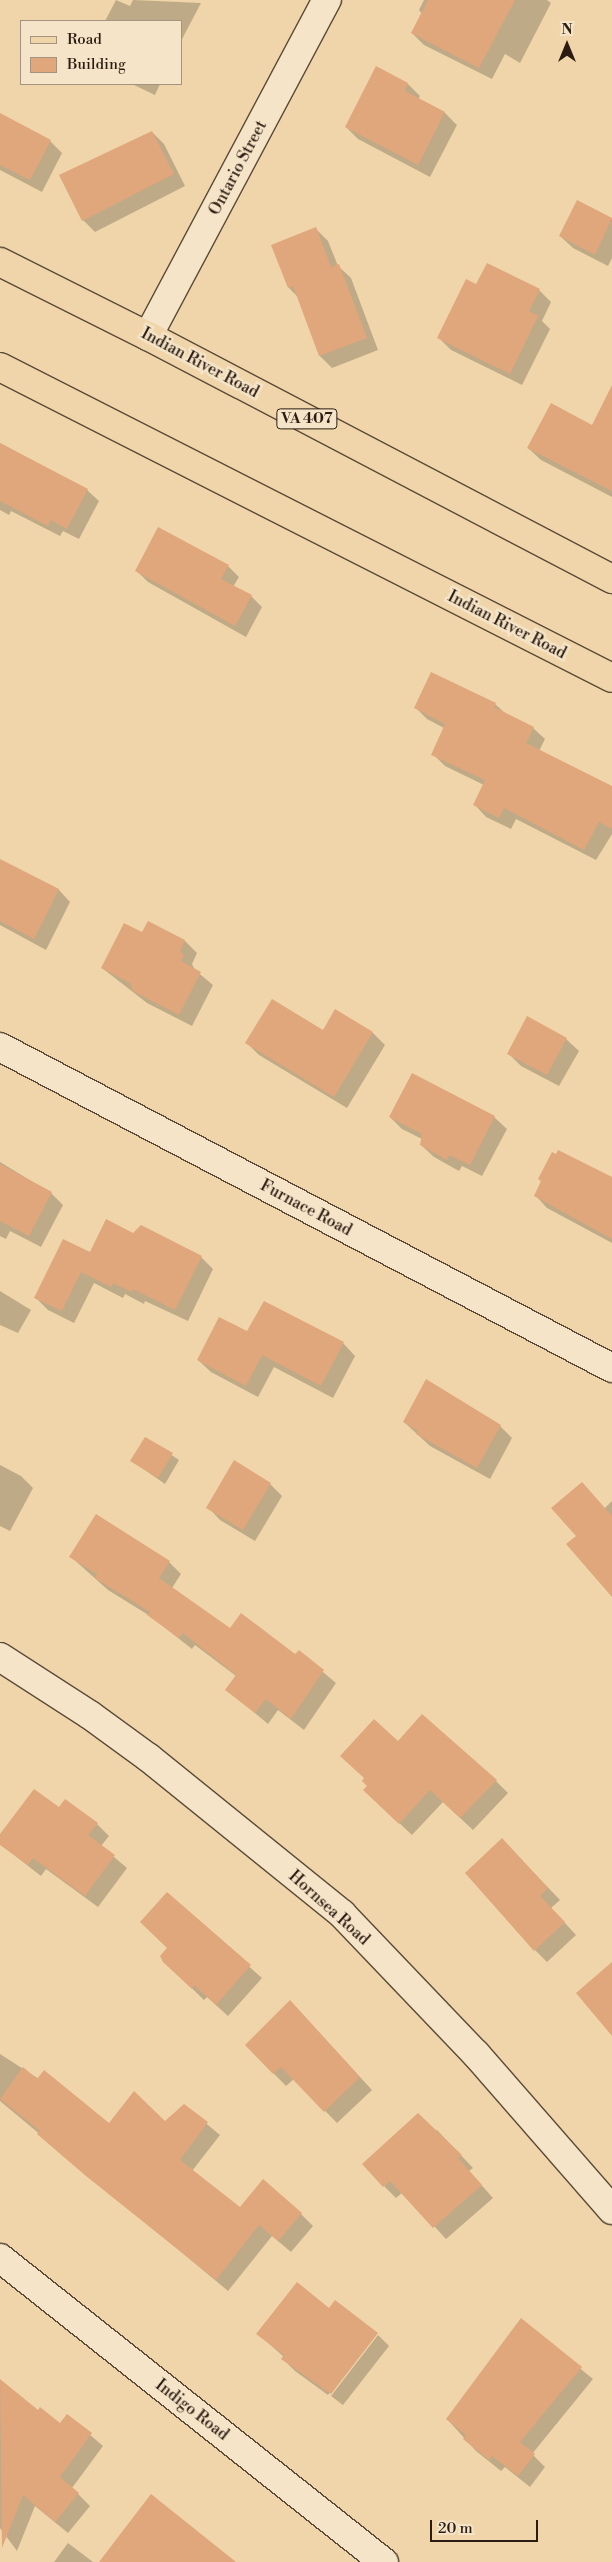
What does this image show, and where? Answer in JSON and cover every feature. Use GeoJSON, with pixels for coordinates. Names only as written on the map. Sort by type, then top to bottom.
{"type":"FeatureCollection","features":[{"type":"Feature","properties":{"kind":"main road","name":"Indian River Road"},"geometry":{"type":"LineString","coordinates":[[0,262],[148,336],[612,579]]}},
{"type":"Feature","properties":{"kind":"main road","name":"Indian River Road"},"geometry":{"type":"LineString","coordinates":[[0,367],[612,678]]}},
{"type":"Feature","properties":{"kind":"street","name":"Ontario Street"},"geometry":{"type":"LineString","coordinates":[[148,336],[327,0]]}},
{"type":"Feature","properties":{"kind":"street","name":"Furnace Road"},"geometry":{"type":"LineString","coordinates":[[0,1047],[612,1368]]}},
{"type":"Feature","properties":{"kind":"street","name":"Hornsea Road"},"geometry":{"type":"LineString","coordinates":[[0,1657],[90,1715],[149,1758],[342,1914],[476,2054],[612,2210]]}},
{"type":"Feature","properties":{"kind":"street","name":"Indigo Road"},"geometry":{"type":"LineString","coordinates":[[0,2258],[384,2562]]}},
{"type":"Feature","properties":{"kind":"building"},"geometry":{"type":"Polygon","coordinates":[[[428,0],[515,0],[479,68],[411,33],[428,0]]]}},
{"type":"Feature","properties":{"kind":"building"},"geometry":{"type":"Polygon","coordinates":[[[376,66],[408,83],[405,91],[445,112],[418,165],[345,127],[376,66]]]}},
{"type":"Feature","properties":{"kind":"building"},"geometry":{"type":"Polygon","coordinates":[[[0,113],[51,140],[30,180],[0,165],[0,113]]]}},
{"type":"Feature","properties":{"kind":"building"},"geometry":{"type":"Polygon","coordinates":[[[152,131],[174,174],[82,221],[59,175],[152,131]]]}},
{"type":"Feature","properties":{"kind":"building"},"geometry":{"type":"Polygon","coordinates":[[[577,200],[612,218],[595,255],[559,236],[577,200]]]}},
{"type":"Feature","properties":{"kind":"building"},"geometry":{"type":"Polygon","coordinates":[[[316,227],[331,267],[339,264],[367,338],[319,356],[293,286],[288,288],[271,245],[316,227]]]}},
{"type":"Feature","properties":{"kind":"building"},"geometry":{"type":"Polygon","coordinates":[[[487,263],[540,289],[529,311],[538,316],[510,374],[437,338],[466,279],[476,284],[487,263]]]}},
{"type":"Feature","properties":{"kind":"building"},"geometry":{"type":"Polygon","coordinates":[[[612,385],[612,491],[527,448],[551,403],[592,425],[612,385]]]}},
{"type":"Feature","properties":{"kind":"building"},"geometry":{"type":"Polygon","coordinates":[[[0,443],[88,489],[67,529],[51,520],[48,526],[0,501],[0,443]]]}},
{"type":"Feature","properties":{"kind":"building"},"geometry":{"type":"Polygon","coordinates":[[[158,527],[229,565],[221,579],[252,595],[235,626],[135,571],[158,527]]]}},
{"type":"Feature","properties":{"kind":"building"},"geometry":{"type":"Polygon","coordinates":[[[431,672],[496,703],[494,707],[534,727],[526,743],[612,786],[612,829],[599,822],[584,850],[504,808],[499,818],[473,805],[485,780],[431,755],[445,724],[414,708],[431,672]]]}},
{"type":"Feature","properties":{"kind":"building"},"geometry":{"type":"Polygon","coordinates":[[[0,859],[59,889],[34,939],[0,921],[0,859]]]}},
{"type":"Feature","properties":{"kind":"building"},"geometry":{"type":"Polygon","coordinates":[[[148,921],[185,940],[180,952],[184,955],[181,961],[201,972],[179,1015],[133,991],[130,983],[101,968],[124,923],[142,932],[148,921]]]}},
{"type":"Feature","properties":{"kind":"building"},"geometry":{"type":"Polygon","coordinates":[[[272,999],[323,1030],[335,1009],[373,1032],[334,1097],[245,1043],[272,999]]]}},
{"type":"Feature","properties":{"kind":"building"},"geometry":{"type":"Polygon","coordinates":[[[527,1016],[567,1038],[547,1075],[507,1054],[527,1016]]]}},
{"type":"Feature","properties":{"kind":"building"},"geometry":{"type":"Polygon","coordinates":[[[412,1073],[495,1116],[470,1165],[449,1155],[447,1160],[420,1145],[422,1134],[389,1117],[412,1073]]]}},
{"type":"Feature","properties":{"kind":"building"},"geometry":{"type":"Polygon","coordinates":[[[558,1150],[612,1177],[612,1239],[534,1196],[541,1181],[538,1179],[552,1152],[556,1154],[558,1150]]]}},
{"type":"Feature","properties":{"kind":"building"},"geometry":{"type":"Polygon","coordinates":[[[0,1164],[52,1192],[29,1236],[0,1221],[0,1164]]]}},
{"type":"Feature","properties":{"kind":"building"},"geometry":{"type":"Polygon","coordinates":[[[106,1219],[133,1233],[141,1225],[202,1256],[175,1310],[133,1289],[132,1292],[113,1283],[111,1287],[81,1272],[62,1311],[34,1298],[63,1239],[90,1252],[106,1219]]]}},
{"type":"Feature","properties":{"kind":"building"},"geometry":{"type":"Polygon","coordinates":[[[264,1301],[344,1342],[321,1386],[262,1355],[246,1386],[197,1360],[219,1317],[247,1331],[264,1301]]]}},
{"type":"Feature","properties":{"kind":"building"},"geometry":{"type":"Polygon","coordinates":[[[426,1379],[501,1425],[477,1468],[416,1434],[418,1431],[403,1422],[426,1379]]]}},
{"type":"Feature","properties":{"kind":"building"},"geometry":{"type":"Polygon","coordinates":[[[145,1437],[173,1453],[158,1478],[130,1461],[145,1437]]]}},
{"type":"Feature","properties":{"kind":"building"},"geometry":{"type":"Polygon","coordinates":[[[234,1460],[271,1483],[243,1530],[206,1508],[234,1460]]]}},
{"type":"Feature","properties":{"kind":"building"},"geometry":{"type":"Polygon","coordinates":[[[582,1482],[612,1516],[612,1597],[566,1544],[576,1536],[551,1508],[582,1482]]]}},
{"type":"Feature","properties":{"kind":"building"},"geometry":{"type":"Polygon","coordinates":[[[96,1514],[170,1561],[159,1578],[230,1628],[241,1613],[295,1654],[299,1650],[324,1670],[291,1719],[266,1699],[255,1713],[225,1690],[236,1675],[183,1633],[179,1638],[147,1615],[150,1612],[95,1578],[97,1574],[69,1557],[96,1514]]]}},
{"type":"Feature","properties":{"kind":"building"},"geometry":{"type":"Polygon","coordinates":[[[422,1714],[497,1780],[460,1818],[430,1790],[399,1824],[363,1790],[367,1786],[362,1781],[364,1778],[340,1756],[374,1719],[398,1741],[422,1714]]]}},
{"type":"Feature","properties":{"kind":"building"},"geometry":{"type":"Polygon","coordinates":[[[34,1789],[59,1807],[65,1799],[98,1823],[88,1835],[115,1855],[85,1896],[33,1858],[28,1865],[0,1845],[0,1834],[34,1789]]]}},
{"type":"Feature","properties":{"kind":"building"},"geometry":{"type":"Polygon","coordinates":[[[502,1838],[548,1888],[540,1896],[565,1922],[534,1951],[465,1873],[502,1838]]]}},
{"type":"Feature","properties":{"kind":"building"},"geometry":{"type":"Polygon","coordinates":[[[167,1892],[251,1965],[216,2005],[194,1985],[192,1989],[163,1962],[160,1956],[167,1948],[140,1922],[167,1892]]]}},
{"type":"Feature","properties":{"kind":"building"},"geometry":{"type":"Polygon","coordinates":[[[612,1962],[612,2036],[576,1993],[612,1962]]]}},
{"type":"Feature","properties":{"kind":"building"},"geometry":{"type":"Polygon","coordinates":[[[290,2000],[360,2077],[324,2112],[281,2067],[273,2074],[245,2045],[290,2000]]]}},
{"type":"Feature","properties":{"kind":"building"},"geometry":{"type":"Polygon","coordinates":[[[23,2067],[37,2079],[44,2070],[109,2123],[134,2091],[165,2121],[184,2104],[208,2122],[180,2160],[240,2207],[263,2179],[302,2213],[278,2241],[259,2225],[216,2280],[86,2176],[37,2134],[40,2131],[0,2099],[23,2067]]]}},
{"type":"Feature","properties":{"kind":"building"},"geometry":{"type":"Polygon","coordinates":[[[418,2113],[462,2155],[458,2158],[482,2185],[433,2228],[390,2181],[383,2187],[362,2164],[418,2113]]]}},
{"type":"Feature","properties":{"kind":"building"},"geometry":{"type":"Polygon","coordinates":[[[297,2282],[329,2308],[335,2300],[378,2333],[331,2394],[281,2359],[284,2355],[256,2334],[297,2282]]]}},
{"type":"Feature","properties":{"kind":"building"},"geometry":{"type":"Polygon","coordinates":[[[521,2318],[582,2367],[520,2442],[535,2454],[518,2476],[492,2456],[489,2460],[463,2439],[466,2435],[446,2419],[521,2318]]]}},
{"type":"Feature","properties":{"kind":"building"},"geometry":{"type":"Polygon","coordinates":[[[0,2379],[38,2410],[40,2407],[60,2423],[67,2414],[92,2433],[60,2477],[79,2493],[55,2522],[23,2495],[2,2548],[0,2379]]]}},
{"type":"Feature","properties":{"kind":"building"},"geometry":{"type":"Polygon","coordinates":[[[151,2494],[236,2562],[99,2562],[151,2494]]]}}]}
